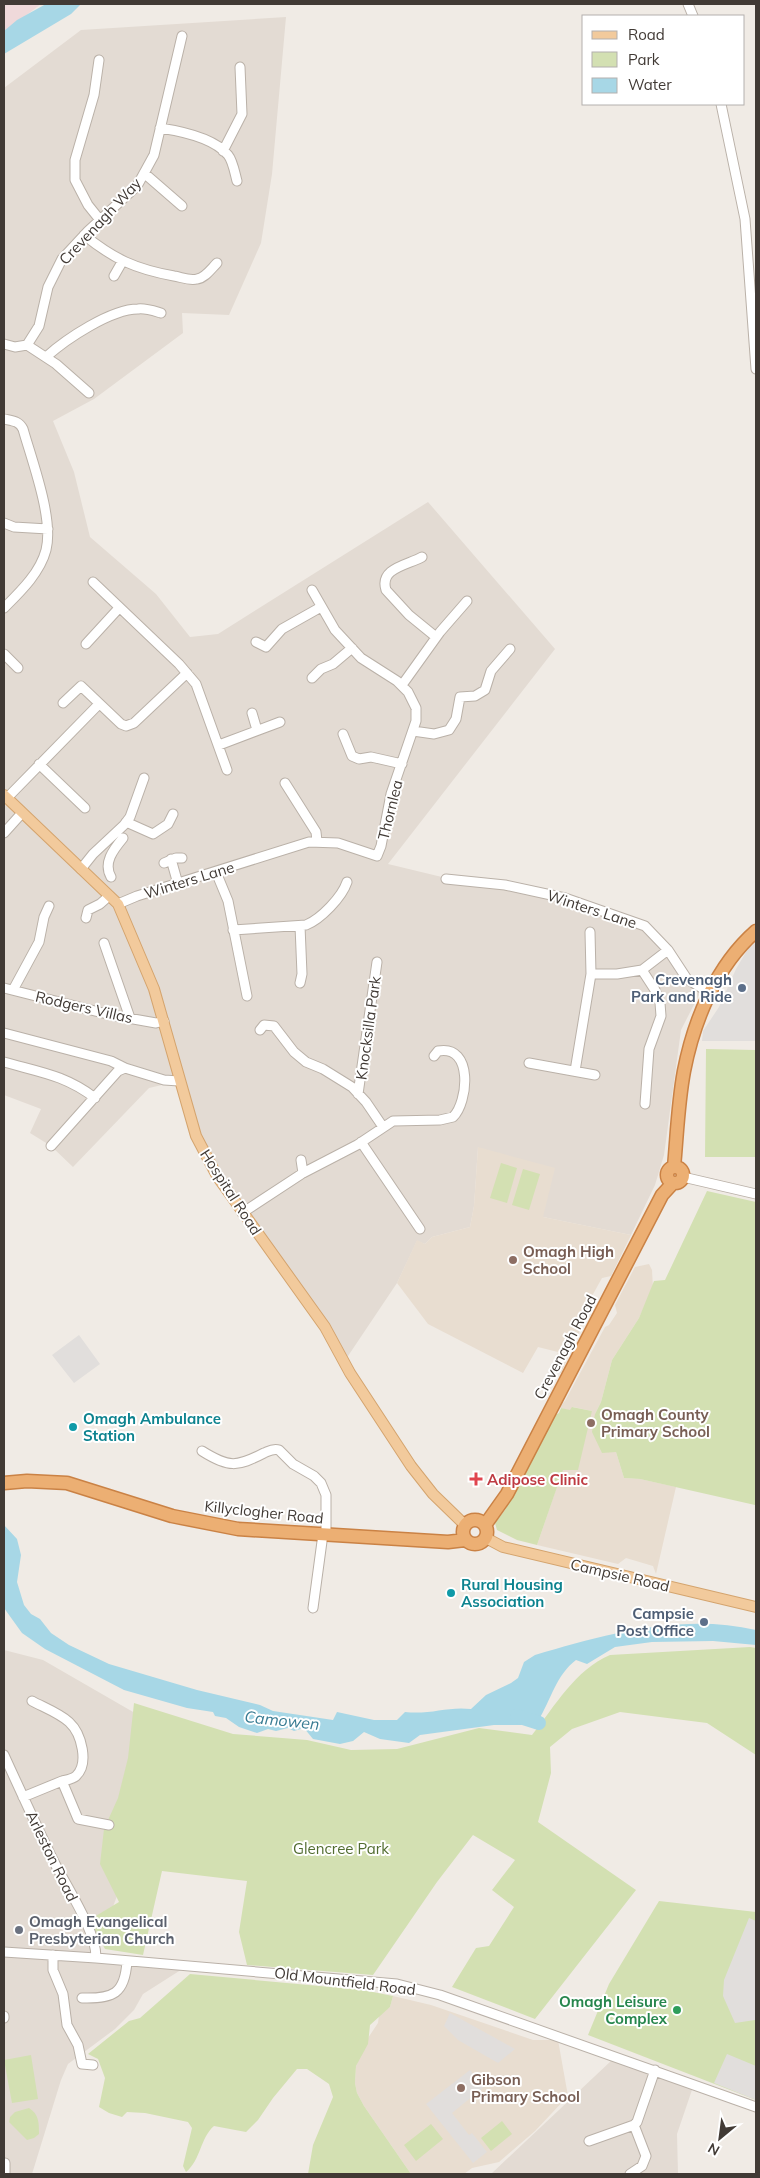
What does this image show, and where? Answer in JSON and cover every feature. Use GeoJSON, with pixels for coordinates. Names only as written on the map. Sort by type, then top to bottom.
{"type":"FeatureCollection","features":[{"type":"Feature","properties":{"kind":"highway"},"geometry":{"type":"LineString","coordinates":[[678,1180],[668,1179],[667,1174],[669,1169],[674,1167],[684,1071],[696,1028],[710,993],[738,948],[756,931]]}},
{"type":"Feature","properties":{"kind":"highway","name":"Crevenagh Road"},"geometry":{"type":"LineString","coordinates":[[485,1525],[507,1494],[658,1204],[678,1180]]}},
{"type":"Feature","properties":{"kind":"highway","name":"Killyclogher Road"},"geometry":{"type":"LineString","coordinates":[[4,1483],[27,1481],[67,1483],[172,1516],[238,1528],[448,1542],[465,1540]]}},
{"type":"Feature","properties":{"kind":"highway"},"geometry":{"type":"LineString","coordinates":[[477,1520],[485,1525],[487,1529],[486,1538],[483,1542],[475,1545],[465,1540],[463,1532],[465,1525],[477,1520]]}},
{"type":"Feature","properties":{"kind":"main road","name":"Hospital Road"},"geometry":{"type":"LineString","coordinates":[[5,797],[118,904],[154,989],[196,1136],[217,1176],[325,1327],[350,1373],[411,1466],[433,1494],[465,1525]]}},
{"type":"Feature","properties":{"kind":"main road","name":"Campsie Road"},"geometry":{"type":"LineString","coordinates":[[486,1538],[503,1547],[756,1607]]}},
{"type":"Feature","properties":{"kind":"street","name":"Crevenagh Way"},"geometry":{"type":"LineString","coordinates":[[26,346],[39,326],[48,287],[56,269],[84,235],[137,186],[154,154],[182,36]]}},
{"type":"Feature","properties":{"kind":"street"},"geometry":{"type":"LineString","coordinates":[[98,60],[92,103],[75,160],[75,180],[88,205],[100,220]]}},
{"type":"Feature","properties":{"kind":"street"},"geometry":{"type":"LineString","coordinates":[[223,151],[242,114],[240,66]]}},
{"type":"Feature","properties":{"kind":"street"},"geometry":{"type":"LineString","coordinates":[[721,105],[745,220],[756,369]]}},
{"type":"Feature","properties":{"kind":"street"},"geometry":{"type":"LineString","coordinates":[[160,128],[179,131],[210,141],[229,155],[237,181]]}},
{"type":"Feature","properties":{"kind":"street"},"geometry":{"type":"LineString","coordinates":[[144,172],[182,206]]}},
{"type":"Feature","properties":{"kind":"street"},"geometry":{"type":"LineString","coordinates":[[84,235],[122,262],[151,272],[198,280],[205,276],[217,263]]}},
{"type":"Feature","properties":{"kind":"street"},"geometry":{"type":"LineString","coordinates":[[114,276],[122,262]]}},
{"type":"Feature","properties":{"kind":"street"},"geometry":{"type":"LineString","coordinates":[[46,357],[57,347],[97,323],[123,311],[139,308],[161,313]]}},
{"type":"Feature","properties":{"kind":"street"},"geometry":{"type":"LineString","coordinates":[[4,344],[15,347],[26,346],[46,357],[89,393]]}},
{"type":"Feature","properties":{"kind":"street"},"geometry":{"type":"LineString","coordinates":[[4,419],[16,421],[23,429],[46,513],[48,529],[46,550],[37,571],[4,608]]}},
{"type":"Feature","properties":{"kind":"street"},"geometry":{"type":"LineString","coordinates":[[4,523],[14,526],[48,529]]}},
{"type":"Feature","properties":{"kind":"street"},"geometry":{"type":"LineString","coordinates":[[422,557],[394,569],[387,575],[384,585],[386,590],[409,616],[436,637]]}},
{"type":"Feature","properties":{"kind":"street"},"geometry":{"type":"LineString","coordinates":[[93,582],[196,684],[227,770]]}},
{"type":"Feature","properties":{"kind":"street","name":"Thornlea"},"geometry":{"type":"LineString","coordinates":[[312,590],[335,630],[362,658],[402,685],[416,708],[416,721],[391,794],[381,846],[377,856]]}},
{"type":"Feature","properties":{"kind":"street"},"geometry":{"type":"LineString","coordinates":[[402,685],[436,637],[467,602]]}},
{"type":"Feature","properties":{"kind":"street"},"geometry":{"type":"LineString","coordinates":[[256,642],[266,647],[282,629],[321,607]]}},
{"type":"Feature","properties":{"kind":"street"},"geometry":{"type":"LineString","coordinates":[[86,644],[119,608]]}},
{"type":"Feature","properties":{"kind":"street"},"geometry":{"type":"LineString","coordinates":[[312,678],[321,669],[333,664],[352,648]]}},
{"type":"Feature","properties":{"kind":"street"},"geometry":{"type":"LineString","coordinates":[[413,731],[434,734],[449,730],[456,718],[460,697],[476,696],[485,690],[491,671],[510,649]]}},
{"type":"Feature","properties":{"kind":"street"},"geometry":{"type":"LineString","coordinates":[[4,654],[18,668]]}},
{"type":"Feature","properties":{"kind":"street"},"geometry":{"type":"LineString","coordinates":[[63,703],[80,686],[121,724],[126,726],[134,723],[187,673]]}},
{"type":"Feature","properties":{"kind":"street"},"geometry":{"type":"LineString","coordinates":[[5,797],[99,704]]}},
{"type":"Feature","properties":{"kind":"street"},"geometry":{"type":"LineString","coordinates":[[252,713],[257,730]]}},
{"type":"Feature","properties":{"kind":"street"},"geometry":{"type":"LineString","coordinates":[[219,744],[280,722]]}},
{"type":"Feature","properties":{"kind":"street","name":"Thornlea"},"geometry":{"type":"LineString","coordinates":[[343,734],[352,756],[359,759],[371,757],[402,764]]}},
{"type":"Feature","properties":{"kind":"street"},"geometry":{"type":"LineString","coordinates":[[39,764],[84,808]]}},
{"type":"Feature","properties":{"kind":"street"},"geometry":{"type":"LineString","coordinates":[[81,869],[126,822],[144,778]]}},
{"type":"Feature","properties":{"kind":"street"},"geometry":{"type":"LineString","coordinates":[[285,783],[316,832],[317,841]]}},
{"type":"Feature","properties":{"kind":"street"},"geometry":{"type":"LineString","coordinates":[[4,833],[22,812]]}},
{"type":"Feature","properties":{"kind":"street"},"geometry":{"type":"LineString","coordinates":[[126,822],[153,834],[168,824],[173,814]]}},
{"type":"Feature","properties":{"kind":"street"},"geometry":{"type":"LineString","coordinates":[[112,878],[108,872],[108,863],[122,838]]}},
{"type":"Feature","properties":{"kind":"street","name":"Winters Lane"},"geometry":{"type":"LineString","coordinates":[[118,904],[309,842],[338,843],[377,856]]}},
{"type":"Feature","properties":{"kind":"street"},"geometry":{"type":"LineString","coordinates":[[100,847],[112,854]]}},
{"type":"Feature","properties":{"kind":"street"},"geometry":{"type":"LineString","coordinates":[[178,884],[168,861],[182,858]]}},
{"type":"Feature","properties":{"kind":"street"},"geometry":{"type":"LineString","coordinates":[[216,872],[228,901],[247,996]]}},
{"type":"Feature","properties":{"kind":"street","name":"Winters Lane"},"geometry":{"type":"LineString","coordinates":[[446,878],[505,885],[565,898],[645,926],[668,950],[688,979],[710,993]]}},
{"type":"Feature","properties":{"kind":"street"},"geometry":{"type":"LineString","coordinates":[[233,930],[300,926],[316,920],[326,911],[347,882]]}},
{"type":"Feature","properties":{"kind":"street"},"geometry":{"type":"LineString","coordinates":[[86,918],[88,910],[100,904],[109,896]]}},
{"type":"Feature","properties":{"kind":"street"},"geometry":{"type":"LineString","coordinates":[[8,989],[39,942],[44,916],[49,906]]}},
{"type":"Feature","properties":{"kind":"street"},"geometry":{"type":"LineString","coordinates":[[300,926],[302,974],[300,983]]}},
{"type":"Feature","properties":{"kind":"street"},"geometry":{"type":"LineString","coordinates":[[575,1071],[590,974],[590,932]]}},
{"type":"Feature","properties":{"kind":"street"},"geometry":{"type":"LineString","coordinates":[[104,943],[130,1018]]}},
{"type":"Feature","properties":{"kind":"street"},"geometry":{"type":"LineString","coordinates":[[590,974],[617,974],[642,970],[668,950]]}},
{"type":"Feature","properties":{"kind":"street","name":"Knocksilla Park"},"geometry":{"type":"LineString","coordinates":[[358,1094],[376,962]]}},
{"type":"Feature","properties":{"kind":"street"},"geometry":{"type":"LineString","coordinates":[[642,970],[655,990],[660,1003],[661,1016],[649,1049],[644,1104]]}},
{"type":"Feature","properties":{"kind":"street","name":"Rodgers Villas"},"geometry":{"type":"LineString","coordinates":[[8,989],[130,1018],[156,1023],[164,1021]]}},
{"type":"Feature","properties":{"kind":"street"},"geometry":{"type":"LineString","coordinates":[[260,1030],[264,1025],[274,1026],[294,1052],[306,1062],[323,1068],[352,1087],[383,1127]]}},
{"type":"Feature","properties":{"kind":"street"},"geometry":{"type":"LineString","coordinates":[[4,1033],[111,1061],[125,1068],[164,1080],[179,1081]]}},
{"type":"Feature","properties":{"kind":"street"},"geometry":{"type":"LineString","coordinates":[[242,1213],[303,1173],[361,1142],[393,1121],[440,1120],[453,1117],[461,1104],[464,1065],[461,1059],[444,1050],[438,1051],[434,1056]]}},
{"type":"Feature","properties":{"kind":"street"},"geometry":{"type":"LineString","coordinates":[[4,1062],[75,1084],[95,1098]]}},
{"type":"Feature","properties":{"kind":"street"},"geometry":{"type":"LineString","coordinates":[[528,1063],[595,1075]]}},
{"type":"Feature","properties":{"kind":"street"},"geometry":{"type":"LineString","coordinates":[[51,1146],[118,1071],[125,1068]]}},
{"type":"Feature","properties":{"kind":"street"},"geometry":{"type":"LineString","coordinates":[[361,1142],[420,1229]]}},
{"type":"Feature","properties":{"kind":"street"},"geometry":{"type":"LineString","coordinates":[[301,1160],[303,1173]]}},
{"type":"Feature","properties":{"kind":"street"},"geometry":{"type":"LineString","coordinates":[[678,1180],[756,1194]]}},
{"type":"Feature","properties":{"kind":"street"},"geometry":{"type":"LineString","coordinates":[[202,1451],[214,1458],[237,1465],[271,1450],[279,1450],[293,1464],[322,1483],[326,1496],[324,1534],[313,1608]]}},
{"type":"Feature","properties":{"kind":"street"},"geometry":{"type":"LineString","coordinates":[[23,1797],[62,1781],[75,1778],[82,1768],[83,1756],[78,1737],[70,1723],[32,1701]]}},
{"type":"Feature","properties":{"kind":"street","name":"Arleston Road"},"geometry":{"type":"LineString","coordinates":[[4,1755],[96,1945],[96,1958]]}},
{"type":"Feature","properties":{"kind":"street"},"geometry":{"type":"LineString","coordinates":[[62,1781],[78,1819],[109,1825]]}},
{"type":"Feature","properties":{"kind":"street","name":"Old Mountfield Road"},"geometry":{"type":"LineString","coordinates":[[4,1952],[397,1984],[434,1992],[756,2107]]}},
{"type":"Feature","properties":{"kind":"street"},"geometry":{"type":"LineString","coordinates":[[54,1955],[53,1970],[63,1994],[67,2025],[78,2046],[82,2064],[92,2065]]}},
{"type":"Feature","properties":{"kind":"street"},"geometry":{"type":"LineString","coordinates":[[82,1998],[110,1997],[119,1990],[125,1980],[127,1961]]}},
{"type":"Feature","properties":{"kind":"street"},"geometry":{"type":"LineString","coordinates":[[588,2141],[638,2122],[655,2070]]}},
{"type":"Feature","properties":{"kind":"street"},"geometry":{"type":"LineString","coordinates":[[630,2174],[642,2166],[646,2156],[634,2125]]}},
{"type":"Feature","properties":{"kind":"street"},"geometry":{"type":"LineString","coordinates":[[5,2163],[5,2174]]}},
{"type":"Feature","properties":{"kind":"shaded area"},"geometry":{"type":"Polygon","coordinates":[[[4,4],[41,4],[4,32],[4,4]]]}},
{"type":"Feature","properties":{"kind":"shaded area"},"geometry":{"type":"Polygon","coordinates":[[[286,17],[272,174],[261,243],[229,315],[182,313],[183,333],[94,399],[53,421],[74,472],[90,537],[156,594],[190,637],[218,634],[428,502],[555,649],[388,864],[446,878],[565,898],[645,926],[687,979],[702,989],[681,1030],[664,1155],[655,1185],[631,1235],[543,1217],[478,1147],[474,1206],[470,1227],[432,1237],[425,1244],[417,1241],[397,1283],[344,1362],[217,1176],[179,1081],[149,1088],[73,1167],[51,1146],[30,1133],[41,1109],[4,1095],[4,88],[81,30],[286,17]]]}},
{"type":"Feature","properties":{"kind":"shaded area","name":"Crevenagh Park and Ride"},"geometry":{"type":"Polygon","coordinates":[[[756,942],[756,1041],[702,1041],[703,1031],[719,1007],[736,969],[749,947],[756,942]]]}},
{"type":"Feature","properties":{"kind":"shaded area","name":"Omagh High School"},"geometry":{"type":"Polygon","coordinates":[[[478,1147],[555,1168],[543,1217],[631,1235],[611,1276],[602,1278],[592,1296],[586,1317],[561,1373],[554,1370],[558,1352],[538,1347],[523,1373],[428,1324],[397,1283],[417,1240],[425,1244],[432,1237],[470,1227],[474,1206],[478,1147]]]}},
{"type":"Feature","properties":{"kind":"shaded area","name":"Omagh County Primary School"},"geometry":{"type":"Polygon","coordinates":[[[649,1264],[652,1270],[653,1288],[639,1318],[612,1360],[601,1402],[595,1414],[616,1452],[624,1478],[640,1479],[676,1487],[656,1574],[653,1566],[626,1558],[618,1564],[537,1545],[563,1469],[592,1411],[573,1407],[570,1411],[558,1407],[565,1401],[605,1327],[609,1325],[617,1313],[615,1305],[635,1267],[649,1264]]]}},
{"type":"Feature","properties":{"kind":"shaded area"},"geometry":{"type":"Polygon","coordinates":[[[79,1335],[100,1364],[74,1383],[52,1355],[79,1335]]]}},
{"type":"Feature","properties":{"kind":"shaded area"},"geometry":{"type":"Polygon","coordinates":[[[4,1650],[43,1660],[147,1720],[120,1888],[96,1952],[127,1966],[187,1966],[143,1994],[134,2010],[115,2029],[68,2064],[61,2080],[32,2174],[4,2174],[4,1650]]]}},
{"type":"Feature","properties":{"kind":"shaded area"},"geometry":{"type":"Polygon","coordinates":[[[749,1918],[756,1921],[756,2016],[755,2020],[735,2023],[723,1996],[724,1980],[749,1918]]]}},
{"type":"Feature","properties":{"kind":"shaded area","name":"Gibson Primary School"},"geometry":{"type":"Polygon","coordinates":[[[393,1996],[431,2005],[533,2040],[558,2040],[568,2096],[535,2131],[499,2162],[472,2168],[464,2174],[411,2174],[364,2106],[357,2093],[355,2083],[356,2066],[368,2038],[378,2023],[379,2015],[390,2007],[393,1996]]]}},
{"type":"Feature","properties":{"kind":"shaded area"},"geometry":{"type":"Polygon","coordinates":[[[450,2013],[515,2049],[498,2063],[458,2040],[444,2026],[450,2013]]]}},
{"type":"Feature","properties":{"kind":"shaded area"},"geometry":{"type":"Polygon","coordinates":[[[727,2054],[756,2066],[756,2100],[714,2083],[727,2054]]]}},
{"type":"Feature","properties":{"kind":"shaded area"},"geometry":{"type":"Polygon","coordinates":[[[612,2060],[694,2084],[677,2134],[678,2174],[491,2174],[612,2060]]]}},
{"type":"Feature","properties":{"kind":"shaded area"},"geometry":{"type":"Polygon","coordinates":[[[470,2070],[484,2087],[452,2113],[469,2135],[472,2133],[487,2152],[473,2163],[426,2104],[470,2070]]]}},
{"type":"Feature","properties":{"kind":"green space"},"geometry":{"type":"Polygon","coordinates":[[[706,1049],[756,1050],[756,1157],[705,1157],[706,1049]]]}},
{"type":"Feature","properties":{"kind":"green space"},"geometry":{"type":"Polygon","coordinates":[[[501,1163],[517,1168],[507,1203],[490,1198],[501,1163]]]}},
{"type":"Feature","properties":{"kind":"green space"},"geometry":{"type":"Polygon","coordinates":[[[523,1169],[540,1174],[529,1210],[512,1205],[523,1169]]]}},
{"type":"Feature","properties":{"kind":"green space"},"geometry":{"type":"Polygon","coordinates":[[[707,1191],[756,1202],[755,1505],[640,1479],[624,1478],[616,1452],[602,1453],[592,1432],[595,1414],[601,1402],[612,1360],[639,1318],[654,1281],[665,1280],[707,1191]]]}},
{"type":"Feature","properties":{"kind":"green space"},"geometry":{"type":"Polygon","coordinates":[[[572,1407],[592,1411],[578,1470],[563,1470],[537,1545],[517,1540],[497,1530],[495,1523],[505,1510],[555,1415],[559,1413],[561,1408],[570,1410],[572,1407]]]}},
{"type":"Feature","properties":{"kind":"green space","name":"Glencree Park"},"geometry":{"type":"Polygon","coordinates":[[[756,1648],[756,1755],[707,1723],[620,1712],[572,1729],[550,1747],[551,1773],[538,1822],[636,1890],[535,2019],[452,1987],[476,1948],[489,1946],[514,1907],[492,1890],[515,1860],[473,1835],[437,1882],[373,1975],[247,1965],[239,1932],[247,1881],[162,1871],[143,1955],[105,1949],[89,1920],[119,1902],[100,1864],[104,1829],[118,1798],[128,1758],[134,1703],[233,1734],[307,1740],[351,1750],[397,1749],[479,1728],[532,1735],[576,1679],[586,1670],[610,1655],[756,1648]]]}},
{"type":"Feature","properties":{"kind":"green space","name":"Omagh Leisure Complex"},"geometry":{"type":"Polygon","coordinates":[[[659,1901],[756,1912],[756,2100],[588,2035],[609,1984],[659,1901]]]}},
{"type":"Feature","properties":{"kind":"green space"},"geometry":{"type":"Polygon","coordinates":[[[190,1974],[363,1990],[393,1996],[390,2007],[370,2025],[368,2044],[356,2066],[355,2083],[357,2093],[364,2106],[411,2174],[308,2174],[313,2145],[333,2097],[329,2084],[307,2069],[297,2069],[258,2120],[246,2132],[214,2126],[209,2131],[195,2161],[186,2172],[183,2166],[192,2128],[188,2122],[145,2113],[127,2112],[122,2117],[109,2113],[99,2107],[105,2078],[98,2059],[88,2054],[129,2021],[140,2018],[190,1974]]]}},
{"type":"Feature","properties":{"kind":"green space"},"geometry":{"type":"Polygon","coordinates":[[[31,2055],[38,2099],[12,2103],[4,2060],[31,2055]]]}},
{"type":"Feature","properties":{"kind":"green space"},"geometry":{"type":"Polygon","coordinates":[[[29,2108],[37,2116],[39,2134],[27,2140],[9,2122],[10,2117],[15,2112],[29,2108]]]}},
{"type":"Feature","properties":{"kind":"green space"},"geometry":{"type":"Polygon","coordinates":[[[502,2121],[512,2134],[491,2151],[481,2138],[502,2121]]]}},
{"type":"Feature","properties":{"kind":"green space"},"geometry":{"type":"Polygon","coordinates":[[[431,2124],[443,2139],[416,2161],[404,2145],[431,2124]]]}},
{"type":"Feature","properties":{"kind":"water"},"geometry":{"type":"Polygon","coordinates":[[[46,4],[81,4],[71,14],[4,54],[4,31],[17,20],[46,4]]]}},
{"type":"Feature","properties":{"kind":"water"},"geometry":{"type":"Polygon","coordinates":[[[4,1525],[17,1539],[21,1555],[17,1582],[24,1605],[31,1614],[40,1619],[51,1633],[69,1645],[109,1664],[197,1690],[260,1705],[273,1711],[333,1720],[337,1712],[374,1720],[397,1720],[405,1712],[471,1709],[486,1695],[518,1678],[524,1662],[535,1655],[617,1633],[644,1628],[700,1624],[728,1625],[756,1630],[756,1645],[713,1641],[652,1642],[615,1647],[587,1664],[576,1660],[563,1673],[538,1721],[521,1725],[494,1725],[420,1735],[409,1743],[380,1739],[364,1732],[353,1741],[340,1744],[313,1739],[304,1728],[294,1731],[288,1728],[276,1731],[268,1729],[257,1733],[239,1727],[226,1718],[215,1716],[213,1712],[187,1708],[124,1690],[45,1649],[22,1633],[4,1608],[4,1525]]]}},
{"type":"Feature","properties":{"kind":"waterway","name":"Camowen"},"geometry":{"type":"LineString","coordinates":[[517,1716],[539,1723]]}},
{"type":"Feature","properties":{"kind":"place","name":"Crevenagh Park and Ride"},"geometry":{"type":"Point","coordinates":[742,988]}},
{"type":"Feature","properties":{"kind":"place","name":"Omagh High School"},"geometry":{"type":"Point","coordinates":[513,1260]}},
{"type":"Feature","properties":{"kind":"place","name":"Omagh County Primary School"},"geometry":{"type":"Point","coordinates":[591,1423]}},
{"type":"Feature","properties":{"kind":"place","name":"Omagh Ambulance Station"},"geometry":{"type":"Point","coordinates":[73,1427]}},
{"type":"Feature","properties":{"kind":"place","name":"Adipose Clinic"},"geometry":{"type":"Point","coordinates":[476,1479]}},
{"type":"Feature","properties":{"kind":"place","name":"Rural Housing Association"},"geometry":{"type":"Point","coordinates":[451,1593]}},
{"type":"Feature","properties":{"kind":"place","name":"Campsie Post Office"},"geometry":{"type":"Point","coordinates":[704,1622]}},
{"type":"Feature","properties":{"kind":"place","name":"Omagh Evangelical Presbyterian Church"},"geometry":{"type":"Point","coordinates":[19,1930]}},
{"type":"Feature","properties":{"kind":"place","name":"Omagh Leisure Complex"},"geometry":{"type":"Point","coordinates":[677,2010]}},
{"type":"Feature","properties":{"kind":"place","name":"Gibson Primary School"},"geometry":{"type":"Point","coordinates":[461,2088]}}]}
